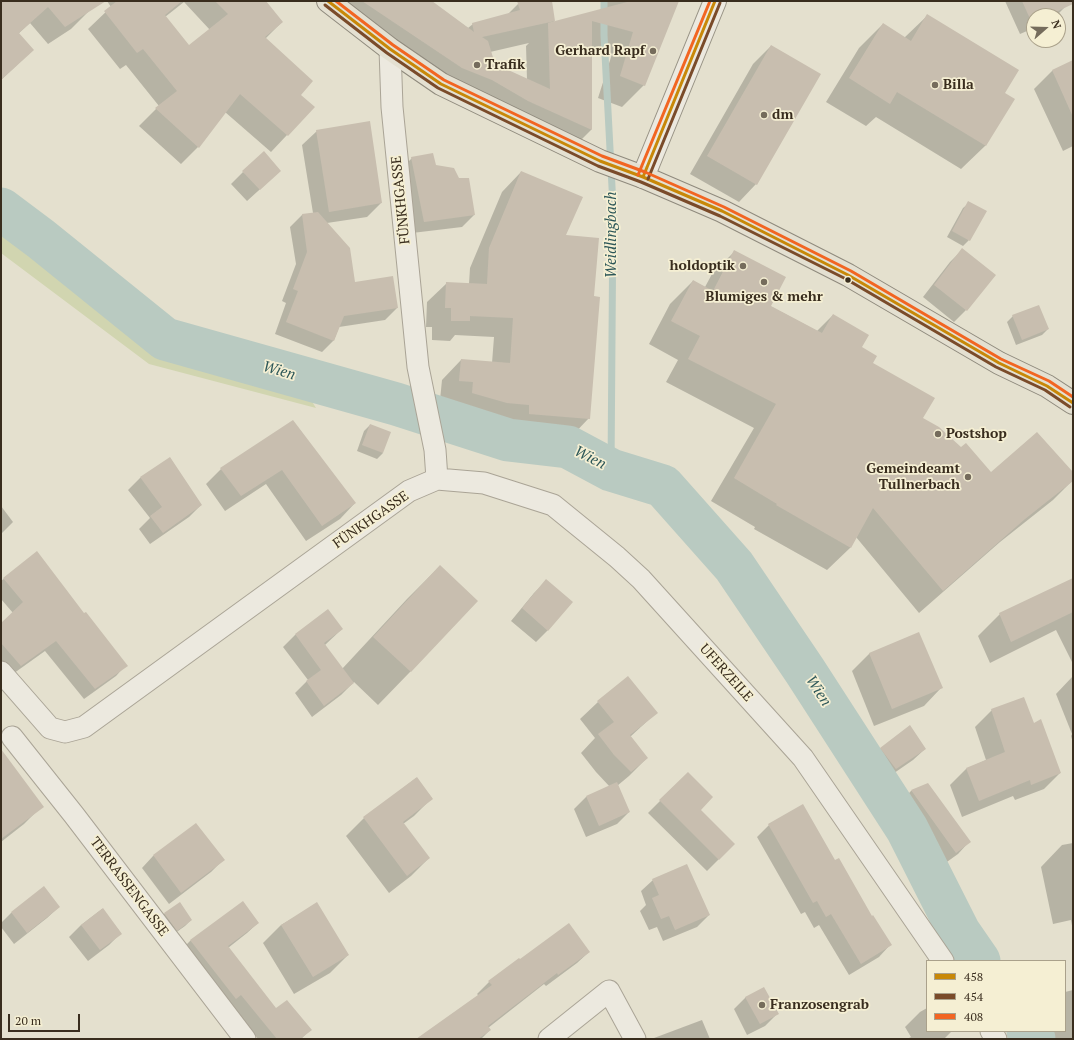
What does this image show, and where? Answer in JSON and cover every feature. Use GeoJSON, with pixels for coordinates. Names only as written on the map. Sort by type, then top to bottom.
{"type":"FeatureCollection","features":[{"type":"Feature","properties":{"kind":"main road"},"geometry":{"type":"LineString","coordinates":[[328,1],[390,49],[441,84],[600,161],[643,177],[722,211],[848,275],[993,359],[1047,386],[1073,403]]}},
{"type":"Feature","properties":{"kind":"main road"},"geometry":{"type":"LineString","coordinates":[[643,177],[715,1]]}},
{"type":"Feature","properties":{"kind":"street","name":"FÜNKHGASSE"},"geometry":{"type":"LineString","coordinates":[[1,672],[50,728],[65,732],[84,727],[409,492],[437,479],[435,450],[418,367],[392,107],[390,49]]}},
{"type":"Feature","properties":{"kind":"street","name":"UFERZEILE"},"geometry":{"type":"LineString","coordinates":[[437,479],[484,483],[553,504],[641,579],[803,758],[942,960]]}},
{"type":"Feature","properties":{"kind":"street","name":"TERRASSENGASSE"},"geometry":{"type":"LineString","coordinates":[[12,737],[74,815],[246,1039]]}},
{"type":"Feature","properties":{"kind":"street"},"geometry":{"type":"LineString","coordinates":[[549,1039],[609,991],[635,1039]]}},
{"type":"Feature","properties":{"kind":"green space"},"geometry":{"type":"Polygon","coordinates":[[[1,218],[43,250],[153,341],[305,390],[316,408],[149,364],[1,253],[1,218]]]}},
{"type":"Feature","properties":{"kind":"building"},"geometry":{"type":"Polygon","coordinates":[[[1,1],[106,1],[65,27],[48,7],[19,33],[34,50],[1,80],[1,1]]]}},
{"type":"Feature","properties":{"kind":"building"},"geometry":{"type":"Polygon","coordinates":[[[117,1],[182,1],[165,15],[189,45],[228,14],[215,1],[266,1],[283,22],[265,37],[313,81],[301,95],[315,107],[288,136],[240,94],[199,148],[155,108],[177,91],[143,49],[137,53],[104,11],[117,1]]]}},
{"type":"Feature","properties":{"kind":"building"},"geometry":{"type":"Polygon","coordinates":[[[362,1],[432,1],[474,32],[472,23],[520,10],[517,1],[552,1],[555,21],[631,1],[679,1],[645,86],[620,76],[633,32],[592,21],[592,130],[528,101],[492,80],[462,68],[362,1]],[[555,21],[482,37],[488,41],[495,64],[550,89],[548,23],[555,21]]]}},
{"type":"Feature","properties":{"kind":"building"},"geometry":{"type":"Polygon","coordinates":[[[1022,1],[1073,1],[1073,4],[1064,8],[1026,8],[1026,10],[1022,1]]]}},
{"type":"Feature","properties":{"kind":"building","name":"Billa"},"geometry":{"type":"Polygon","coordinates":[[[927,14],[1019,70],[1005,93],[1015,99],[986,146],[897,92],[890,104],[849,78],[883,23],[911,41],[927,14]]]}},
{"type":"Feature","properties":{"kind":"building","name":"dm"},"geometry":{"type":"Polygon","coordinates":[[[771,45],[821,74],[757,185],[707,156],[771,45]]]}},
{"type":"Feature","properties":{"kind":"building"},"geometry":{"type":"Polygon","coordinates":[[[1073,60],[1073,117],[1052,70],[1073,60]]]}},
{"type":"Feature","properties":{"kind":"building"},"geometry":{"type":"Polygon","coordinates":[[[370,121],[382,203],[329,212],[316,130],[370,121]]]}},
{"type":"Feature","properties":{"kind":"building"},"geometry":{"type":"Polygon","coordinates":[[[264,151],[281,171],[260,190],[242,171],[264,151]]]}},
{"type":"Feature","properties":{"kind":"building"},"geometry":{"type":"Polygon","coordinates":[[[433,153],[436,165],[454,168],[459,178],[469,178],[475,215],[424,222],[411,157],[433,153]]]}},
{"type":"Feature","properties":{"kind":"building"},"geometry":{"type":"Polygon","coordinates":[[[521,171],[583,197],[566,235],[599,238],[594,296],[600,297],[590,419],[529,414],[529,405],[507,403],[472,393],[473,382],[459,381],[461,359],[510,363],[513,318],[470,316],[470,321],[451,321],[451,308],[445,308],[446,282],[487,284],[489,248],[521,171]]]}},
{"type":"Feature","properties":{"kind":"building"},"geometry":{"type":"Polygon","coordinates":[[[968,201],[987,211],[970,241],[952,231],[968,201]]]}},
{"type":"Feature","properties":{"kind":"building"},"geometry":{"type":"Polygon","coordinates":[[[318,212],[350,248],[355,282],[393,276],[398,308],[344,316],[334,341],[286,322],[298,291],[293,289],[307,252],[302,214],[318,212]]]}},
{"type":"Feature","properties":{"kind":"building"},"geometry":{"type":"Polygon","coordinates":[[[962,248],[996,275],[967,311],[934,285],[962,248]]]}},
{"type":"Feature","properties":{"kind":"building"},"geometry":{"type":"Polygon","coordinates":[[[734,250],[786,277],[771,306],[822,333],[833,314],[869,335],[862,347],[877,356],[873,363],[935,398],[923,418],[939,427],[961,447],[966,443],[991,472],[1037,432],[1073,472],[1073,481],[1025,519],[943,591],[873,508],[851,548],[776,505],[777,504],[734,478],[776,404],[688,359],[700,336],[671,321],[693,280],[713,291],[734,250]]]}},
{"type":"Feature","properties":{"kind":"building"},"geometry":{"type":"Polygon","coordinates":[[[1039,305],[1049,329],[1022,340],[1012,315],[1039,305]]]}},
{"type":"Feature","properties":{"kind":"building"},"geometry":{"type":"Polygon","coordinates":[[[293,420],[356,503],[322,526],[282,470],[241,496],[220,468],[293,420]]]}},
{"type":"Feature","properties":{"kind":"building"},"geometry":{"type":"Polygon","coordinates":[[[370,424],[391,432],[383,453],[362,445],[370,424]]]}},
{"type":"Feature","properties":{"kind":"building"},"geometry":{"type":"Polygon","coordinates":[[[170,457],[202,505],[163,533],[150,516],[162,507],[140,477],[170,457]]]}},
{"type":"Feature","properties":{"kind":"building"},"geometry":{"type":"Polygon","coordinates":[[[37,551],[84,613],[86,612],[128,666],[95,689],[56,641],[21,666],[1,643],[1,623],[23,602],[3,578],[37,551]]]}},
{"type":"Feature","properties":{"kind":"building"},"geometry":{"type":"Polygon","coordinates":[[[440,565],[478,601],[411,672],[373,637],[440,565]]]}},
{"type":"Feature","properties":{"kind":"building"},"geometry":{"type":"Polygon","coordinates":[[[1073,578],[1073,612],[1011,642],[999,613],[1073,578]]]}},
{"type":"Feature","properties":{"kind":"building"},"geometry":{"type":"Polygon","coordinates":[[[546,579],[573,602],[548,631],[522,608],[546,579]]]}},
{"type":"Feature","properties":{"kind":"building"},"geometry":{"type":"Polygon","coordinates":[[[328,609],[343,629],[324,643],[354,683],[324,706],[306,681],[321,670],[295,634],[328,609]]]}},
{"type":"Feature","properties":{"kind":"building"},"geometry":{"type":"Polygon","coordinates":[[[919,632],[943,688],[892,709],[869,653],[919,632]]]}},
{"type":"Feature","properties":{"kind":"building"},"geometry":{"type":"Polygon","coordinates":[[[628,676],[658,713],[630,735],[648,758],[631,772],[614,755],[598,734],[614,722],[597,701],[628,676]]]}},
{"type":"Feature","properties":{"kind":"building"},"geometry":{"type":"Polygon","coordinates":[[[1024,697],[1034,723],[1041,719],[1061,773],[1031,785],[1030,780],[979,801],[966,768],[1005,752],[991,709],[1024,697]]]}},
{"type":"Feature","properties":{"kind":"building"},"geometry":{"type":"Polygon","coordinates":[[[910,725],[926,749],[896,769],[880,748],[910,725]]]}},
{"type":"Feature","properties":{"kind":"building"},"geometry":{"type":"Polygon","coordinates":[[[1,749],[44,807],[1,839],[1,749]]]}},
{"type":"Feature","properties":{"kind":"building"},"geometry":{"type":"Polygon","coordinates":[[[688,772],[713,797],[701,810],[735,844],[719,860],[659,800],[688,772]]]}},
{"type":"Feature","properties":{"kind":"building"},"geometry":{"type":"Polygon","coordinates":[[[417,777],[433,799],[403,822],[430,858],[407,876],[363,817],[417,777]]]}},
{"type":"Feature","properties":{"kind":"building"},"geometry":{"type":"Polygon","coordinates":[[[617,782],[630,812],[599,826],[586,796],[617,782]]]}},
{"type":"Feature","properties":{"kind":"building"},"geometry":{"type":"Polygon","coordinates":[[[928,783],[971,842],[956,853],[911,790],[928,783]]]}},
{"type":"Feature","properties":{"kind":"building"},"geometry":{"type":"Polygon","coordinates":[[[803,804],[835,860],[839,858],[872,916],[873,915],[892,945],[861,964],[831,914],[826,917],[817,901],[813,903],[768,824],[803,804]]]}},
{"type":"Feature","properties":{"kind":"building"},"geometry":{"type":"Polygon","coordinates":[[[196,823],[225,860],[181,893],[153,855],[196,823]]]}},
{"type":"Feature","properties":{"kind":"building"},"geometry":{"type":"Polygon","coordinates":[[[687,864],[710,915],[675,930],[669,916],[661,919],[652,898],[659,895],[652,879],[687,864]]]}},
{"type":"Feature","properties":{"kind":"building"},"geometry":{"type":"Polygon","coordinates":[[[44,886],[60,907],[27,933],[11,912],[44,886]]]}},
{"type":"Feature","properties":{"kind":"building"},"geometry":{"type":"Polygon","coordinates":[[[243,901],[259,923],[228,946],[276,1008],[287,1000],[312,1030],[300,1039],[277,1039],[241,995],[236,999],[190,940],[243,901]]]}},
{"type":"Feature","properties":{"kind":"building"},"geometry":{"type":"Polygon","coordinates":[[[180,902],[192,920],[177,931],[164,913],[180,902]]]}},
{"type":"Feature","properties":{"kind":"building"},"geometry":{"type":"Polygon","coordinates":[[[317,902],[349,955],[313,977],[281,925],[317,902]]]}},
{"type":"Feature","properties":{"kind":"building"},"geometry":{"type":"Polygon","coordinates":[[[103,908],[122,934],[100,950],[81,925],[103,908]]]}},
{"type":"Feature","properties":{"kind":"building"},"geometry":{"type":"Polygon","coordinates":[[[569,923],[590,952],[558,975],[557,973],[488,1026],[491,1030],[478,1039],[416,1039],[492,985],[488,981],[569,923]]]}},
{"type":"Feature","properties":{"kind":"building","name":"Franzosengrab"},"geometry":{"type":"Polygon","coordinates":[[[764,987],[779,1014],[760,1024],[745,997],[764,987]]]}},
{"type":"Feature","properties":{"kind":"waterway","name":"Weidlingbach"},"geometry":{"type":"LineString","coordinates":[[604,1],[604,35],[613,206],[611,470]]}},
{"type":"Feature","properties":{"kind":"waterway","name":"Wien"},"geometry":{"type":"LineString","coordinates":[[1,209],[41,239],[165,339],[396,404],[508,440],[568,447],[611,470],[663,486],[734,566],[805,671],[907,829],[959,932],[978,960]]}},
{"type":"Feature","properties":{"kind":"waterway","name":"Wien"},"geometry":{"type":"LineString","coordinates":[[1029,1032],[1034,1039]]}},
{"type":"Feature","properties":{"kind":"transit line","name":"458"},"geometry":{"type":"LineString","coordinates":[[328,1],[390,49],[441,84],[600,161],[643,177],[722,211],[848,275],[999,363],[1047,386],[1073,403]]}},
{"type":"Feature","properties":{"kind":"transit line","name":"408"},"geometry":{"type":"LineString","coordinates":[[336,1],[393,45],[444,80],[602,156],[645,172],[724,207],[851,271],[1001,359],[1049,381],[1073,397]]}},
{"type":"Feature","properties":{"kind":"transit line","name":"408"},"geometry":{"type":"LineString","coordinates":[[638,175],[710,1]]}},
{"type":"Feature","properties":{"kind":"transit line","name":"458"},"geometry":{"type":"LineString","coordinates":[[643,177],[715,1]]}},
{"type":"Feature","properties":{"kind":"transit line","name":"454"},"geometry":{"type":"LineString","coordinates":[[648,179],[720,3]]}},
{"type":"Feature","properties":{"kind":"transit line","name":"454"},"geometry":{"type":"LineString","coordinates":[[325,5],[387,53],[438,88],[598,166],[641,182],[720,216],[846,279],[996,367],[1045,390],[1070,407]]}},
{"type":"Feature","properties":{"kind":"place","name":"Gerhard Rapf"},"geometry":{"type":"Point","coordinates":[653,51]}},
{"type":"Feature","properties":{"kind":"place","name":"Trafik"},"geometry":{"type":"Point","coordinates":[477,65]}},
{"type":"Feature","properties":{"kind":"place","name":"Billa"},"geometry":{"type":"Point","coordinates":[935,85]}},
{"type":"Feature","properties":{"kind":"place","name":"dm"},"geometry":{"type":"Point","coordinates":[764,115]}},
{"type":"Feature","properties":{"kind":"place","name":"holdoptik"},"geometry":{"type":"Point","coordinates":[743,266]}},
{"type":"Feature","properties":{"kind":"place","name":"Blumiges & mehr"},"geometry":{"type":"Point","coordinates":[764,282]}},
{"type":"Feature","properties":{"kind":"place","name":"Postshop"},"geometry":{"type":"Point","coordinates":[938,434]}},
{"type":"Feature","properties":{"kind":"place","name":"Gemeindeamt Tullnerbach"},"geometry":{"type":"Point","coordinates":[968,477]}},
{"type":"Feature","properties":{"kind":"place","name":"Franzosengrab"},"geometry":{"type":"Point","coordinates":[762,1005]}}]}
